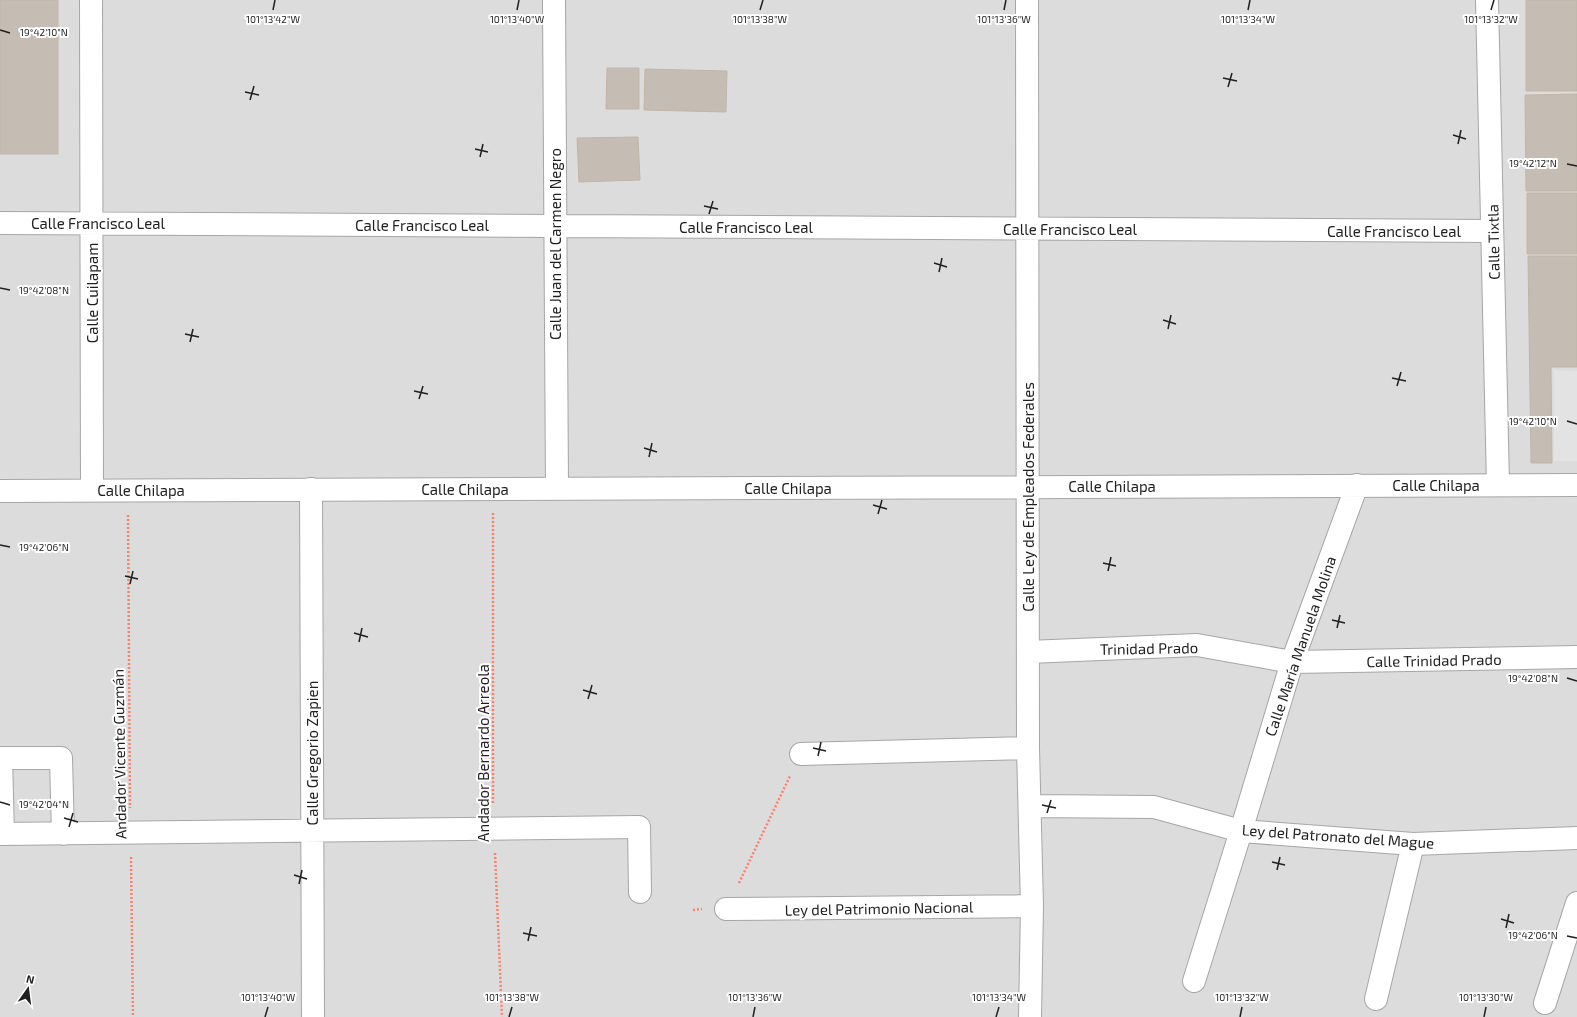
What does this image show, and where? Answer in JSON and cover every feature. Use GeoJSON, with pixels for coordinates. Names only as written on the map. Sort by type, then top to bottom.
{"type":"FeatureCollection","features":[{"type":"Feature","properties":{"kind":"street","name":"Calle Cuilapam"},"geometry":{"type":"LineString","coordinates":[[92,0],[92,490]]}},
{"type":"Feature","properties":{"kind":"street","name":"Calle Juan del Carmen Negro"},"geometry":{"type":"LineString","coordinates":[[554,0],[557,489]]}},
{"type":"Feature","properties":{"kind":"street","name":"Calle Ley de Empleados Federales"},"geometry":{"type":"LineString","coordinates":[[1027,0],[1028,757],[1032,906],[1030,1017]]}},
{"type":"Feature","properties":{"kind":"street","name":"Calle Tixtla"},"geometry":{"type":"LineString","coordinates":[[1487,0],[1498,485]]}},
{"type":"Feature","properties":{"kind":"street","name":"Calle Francisco Leal"},"geometry":{"type":"LineString","coordinates":[[0,222],[1492,232]]}},
{"type":"Feature","properties":{"kind":"street","name":"Calle Chilapa"},"geometry":{"type":"LineString","coordinates":[[0,491],[1577,484]]}},
{"type":"Feature","properties":{"kind":"street","name":"Calle María Manuela Molina"},"geometry":{"type":"LineString","coordinates":[[1194,981],[1292,662],[1357,485]]}},
{"type":"Feature","properties":{"kind":"street","name":"Calle Gregorio Zapien"},"geometry":{"type":"LineString","coordinates":[[311,489],[313,1017]]}},
{"type":"Feature","properties":{"kind":"street","name":"Trinidad Prado"},"geometry":{"type":"LineString","coordinates":[[1028,652],[1197,646],[1292,662]]}},
{"type":"Feature","properties":{"kind":"street","name":"Calle Trinidad Prado"},"geometry":{"type":"LineString","coordinates":[[1292,662],[1577,657]]}},
{"type":"Feature","properties":{"kind":"street"},"geometry":{"type":"LineString","coordinates":[[801,754],[1028,757]]}},
{"type":"Feature","properties":{"kind":"street"},"geometry":{"type":"LineString","coordinates":[[63,834],[60,758],[1,758],[1,834],[63,834],[639,827],[640,892]]}},
{"type":"Feature","properties":{"kind":"street","name":"Ley del Patronato del Mague"},"geometry":{"type":"LineString","coordinates":[[1030,806],[1154,807],[1241,831],[1413,844],[1577,838]]}},
{"type":"Feature","properties":{"kind":"street"},"geometry":{"type":"LineString","coordinates":[[1376,999],[1413,844]]}},
{"type":"Feature","properties":{"kind":"street"},"geometry":{"type":"LineString","coordinates":[[1545,1003],[1577,903]]}},
{"type":"Feature","properties":{"kind":"street","name":"Ley del Patrimonio Nacional"},"geometry":{"type":"LineString","coordinates":[[726,909],[1032,906]]}},
{"type":"Feature","properties":{"kind":"path","name":"Andador Bernardo Arreola"},"geometry":{"type":"LineString","coordinates":[[493,489],[493,829],[502,1017]]}},
{"type":"Feature","properties":{"kind":"path","name":"Andador Vicente Guzmán"},"geometry":{"type":"LineString","coordinates":[[127,490],[133,1017]]}},
{"type":"Feature","properties":{"kind":"path"},"geometry":{"type":"LineString","coordinates":[[726,909],[801,754]]}},
{"type":"Feature","properties":{"kind":"shaded area"},"geometry":{"type":"Polygon","coordinates":[[[0,0],[1577,0],[1577,1017],[0,1017],[0,0]]]}},
{"type":"Feature","properties":{"kind":"shaded area"},"geometry":{"type":"Polygon","coordinates":[[[1554,370],[1577,371],[1577,461],[1554,461],[1554,370]]]}},
{"type":"Feature","properties":{"kind":"building"},"geometry":{"type":"Polygon","coordinates":[[[0,0],[58,0],[58,154],[0,154],[0,0]]]}},
{"type":"Feature","properties":{"kind":"building"},"geometry":{"type":"Polygon","coordinates":[[[1526,0],[1577,0],[1577,91],[1526,91],[1526,0]]]}},
{"type":"Feature","properties":{"kind":"building"},"geometry":{"type":"Polygon","coordinates":[[[607,68],[639,68],[639,109],[606,109],[607,68]]]}},
{"type":"Feature","properties":{"kind":"building"},"geometry":{"type":"Polygon","coordinates":[[[645,69],[727,71],[726,112],[644,110],[645,69]]]}},
{"type":"Feature","properties":{"kind":"building"},"geometry":{"type":"Polygon","coordinates":[[[1577,94],[1577,191],[1526,191],[1525,95],[1577,94]]]}},
{"type":"Feature","properties":{"kind":"building"},"geometry":{"type":"Polygon","coordinates":[[[638,137],[640,180],[579,182],[577,138],[638,137]]]}},
{"type":"Feature","properties":{"kind":"building"},"geometry":{"type":"Polygon","coordinates":[[[1527,193],[1577,193],[1577,254],[1527,254],[1527,193]]]}},
{"type":"Feature","properties":{"kind":"building"},"geometry":{"type":"Polygon","coordinates":[[[1528,256],[1577,256],[1577,367],[1551,367],[1552,463],[1531,463],[1528,256]]]}}]}
